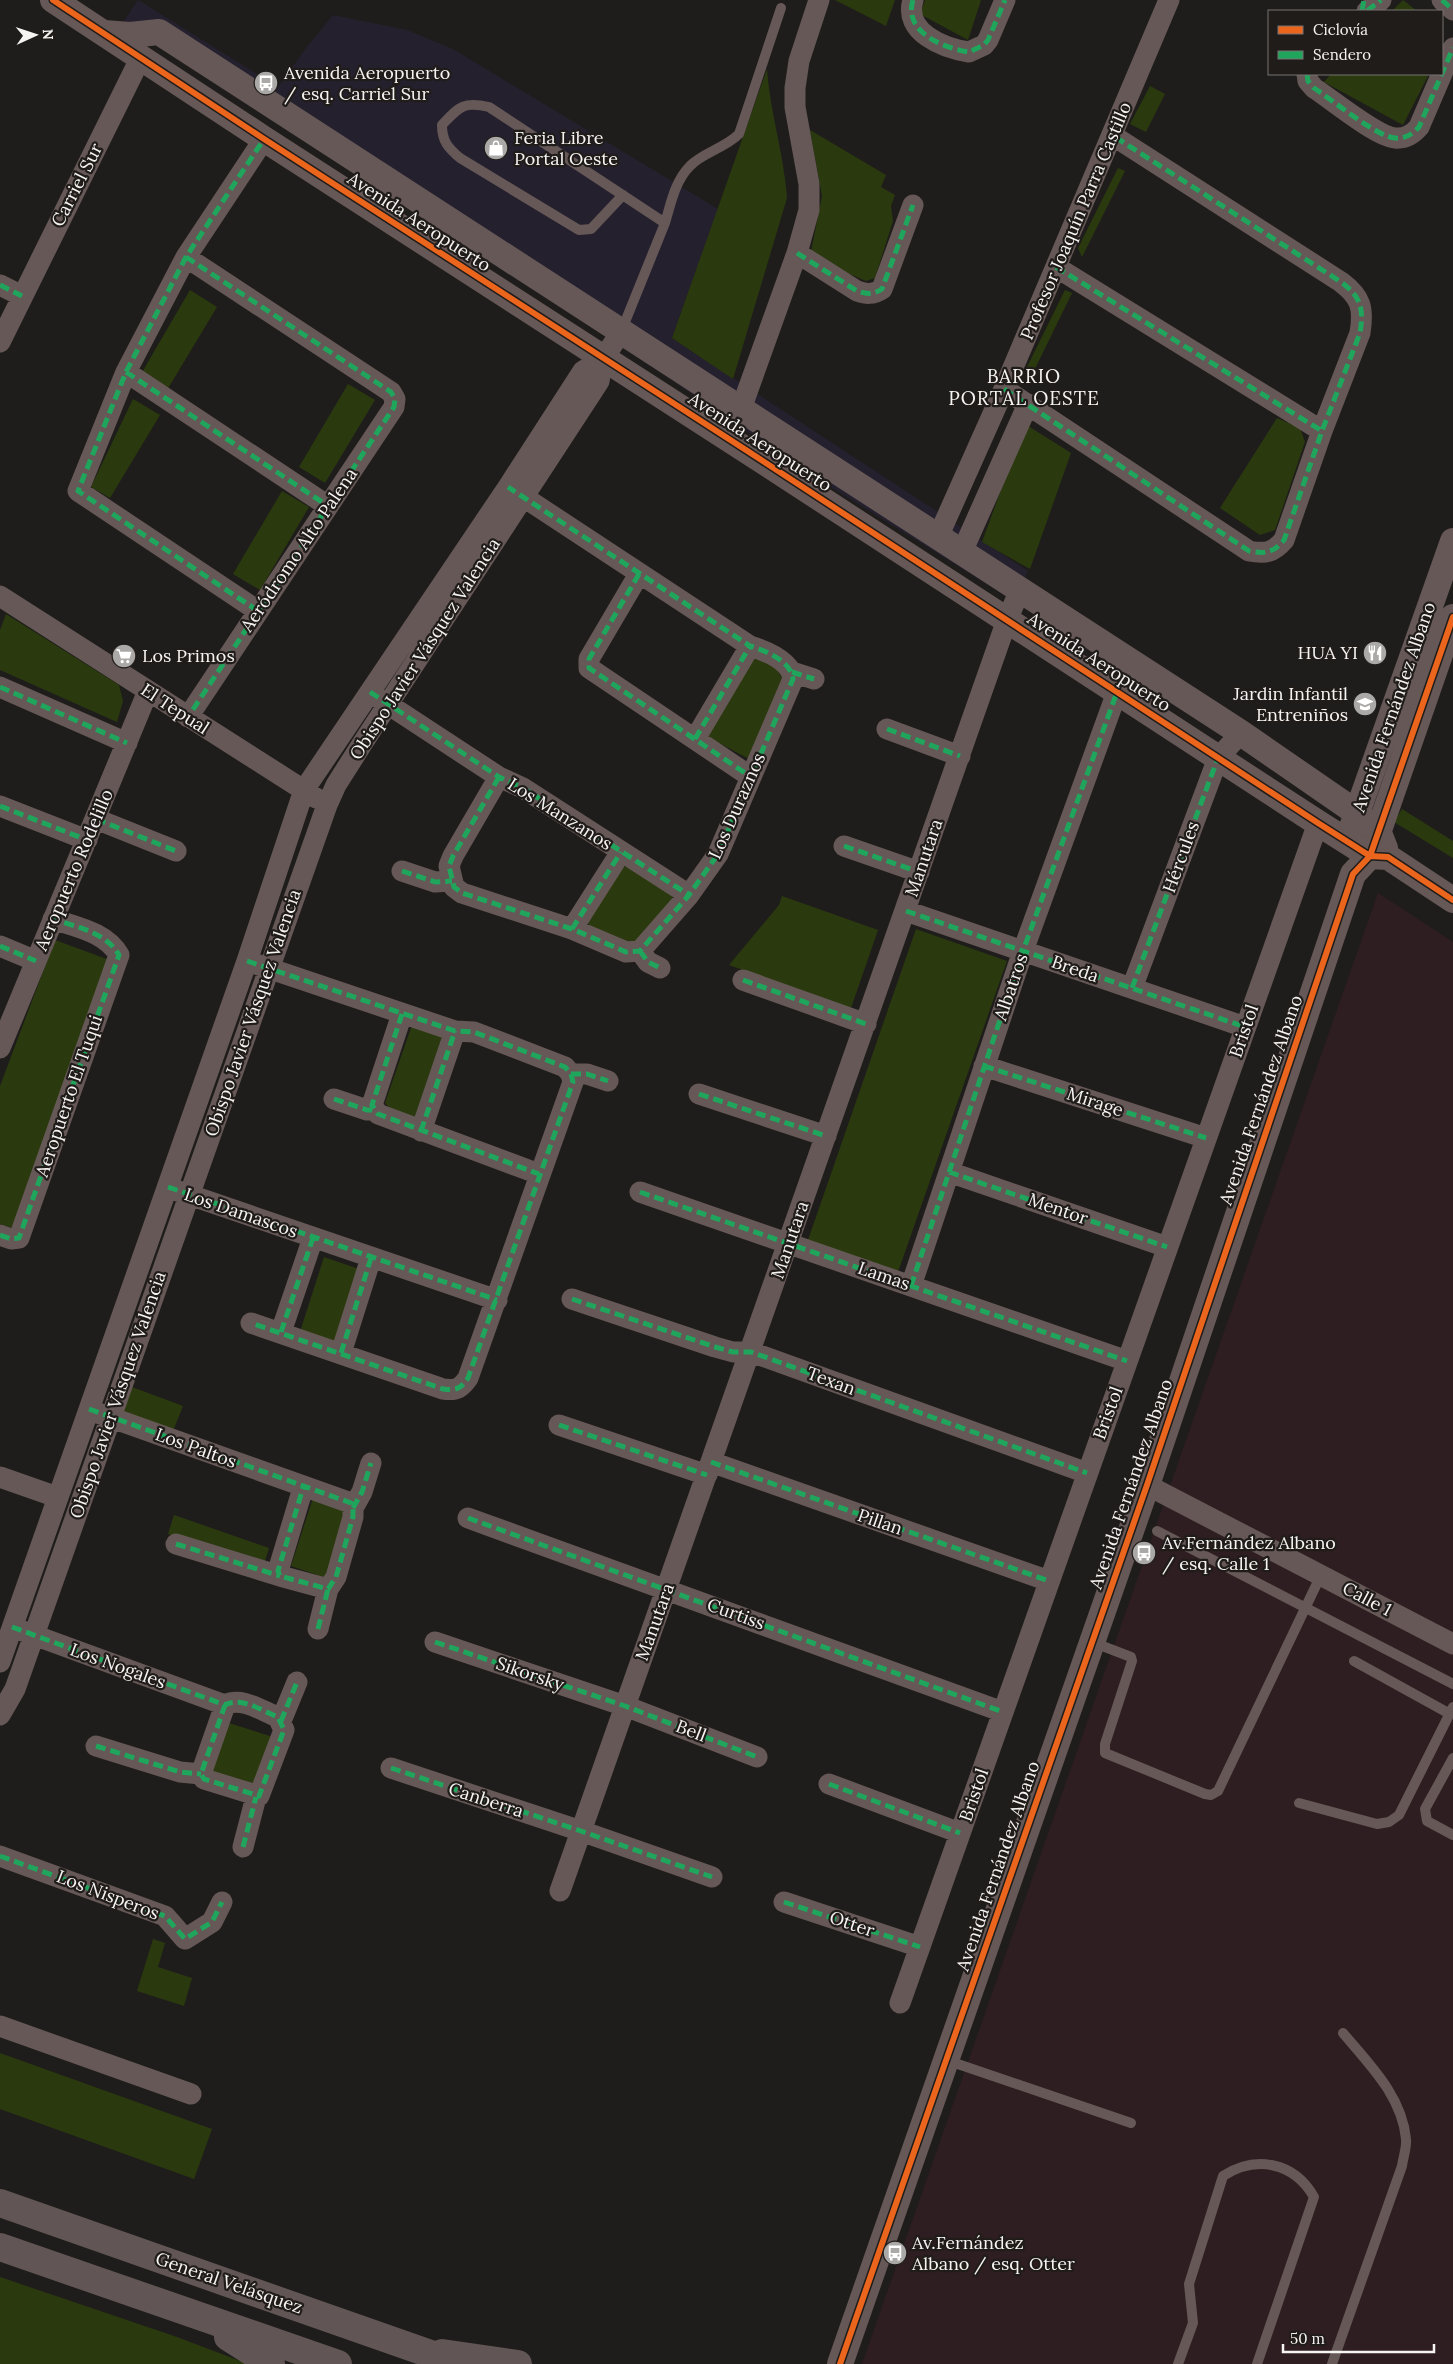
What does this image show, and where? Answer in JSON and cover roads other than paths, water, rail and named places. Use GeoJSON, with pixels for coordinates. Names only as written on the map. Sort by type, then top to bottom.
{"type":"FeatureCollection","features":[{"type":"Feature","properties":{"kind":"highway","name":"General Velásquez"},"geometry":{"type":"LineString","coordinates":[[0,2203],[459,2364]]}},
{"type":"Feature","properties":{"kind":"highway"},"geometry":{"type":"LineString","coordinates":[[0,2246],[338,2364]]}},
{"type":"Feature","properties":{"kind":"highway"},"geometry":{"type":"LineString","coordinates":[[174,2306],[271,2364]]}},
{"type":"Feature","properties":{"kind":"highway"},"geometry":{"type":"LineString","coordinates":[[408,2346],[452,2355],[518,2364]]}},
{"type":"Feature","properties":{"kind":"street","name":"Avenida Aeropuerto"},"geometry":{"type":"LineString","coordinates":[[53,0],[1347,842]]}},
{"type":"Feature","properties":{"kind":"street"},"geometry":{"type":"LineString","coordinates":[[741,409],[798,253],[806,223],[810,197],[808,171],[795,107],[795,88],[799,61],[819,0]]}},
{"type":"Feature","properties":{"kind":"street"},"geometry":{"type":"LineString","coordinates":[[914,0],[911,8],[912,21],[919,30],[940,42],[969,52],[984,45],[988,40],[1005,0]]}},
{"type":"Feature","properties":{"kind":"street","name":"Profesor Joaquín Parra Castillo"},"geometry":{"type":"LineString","coordinates":[[938,537],[1004,389],[1169,0]]}},
{"type":"Feature","properties":{"kind":"street","name":"Profesor Joaquín Parra Castillo"},"geometry":{"type":"LineString","coordinates":[[1152,41],[1177,0]]}},
{"type":"Feature","properties":{"kind":"street"},"geometry":{"type":"LineString","coordinates":[[1368,10],[1380,0]]}},
{"type":"Feature","properties":{"kind":"street"},"geometry":{"type":"LineString","coordinates":[[1442,0],[1453,10]]}},
{"type":"Feature","properties":{"kind":"street","name":"Avenida Aeropuerto"},"geometry":{"type":"LineString","coordinates":[[103,32],[130,35],[159,32],[1241,733],[1356,813],[1372,855],[1453,900]]}},
{"type":"Feature","properties":{"kind":"street","name":"Carriel Sur"},"geometry":{"type":"LineString","coordinates":[[0,342],[141,57],[159,32]]}},
{"type":"Feature","properties":{"kind":"street"},"geometry":{"type":"LineString","coordinates":[[1443,72],[1453,48]]}},
{"type":"Feature","properties":{"kind":"street"},"geometry":{"type":"LineString","coordinates":[[1307,75],[1308,81],[1314,88],[1382,134],[1399,138],[1410,135],[1420,127],[1442,75]]}},
{"type":"Feature","properties":{"kind":"street"},"geometry":{"type":"LineString","coordinates":[[1004,389],[1249,551],[1264,554],[1277,548],[1284,540],[1322,431],[1360,332],[1361,305],[1354,292],[1341,282],[1112,135]]}},
{"type":"Feature","properties":{"kind":"street"},"geometry":{"type":"LineString","coordinates":[[258,611],[78,491],[126,372],[186,257],[264,139]]}},
{"type":"Feature","properties":{"kind":"street"},"geometry":{"type":"LineString","coordinates":[[798,253],[857,291],[865,294],[876,293],[882,289],[913,205]]}},
{"type":"Feature","properties":{"kind":"street","name":"Aeródromo Alto Palena"},"geometry":{"type":"LineString","coordinates":[[186,257],[391,392],[395,400],[394,407],[188,717]]}},
{"type":"Feature","properties":{"kind":"street"},"geometry":{"type":"LineString","coordinates":[[1056,267],[1322,431]]}},
{"type":"Feature","properties":{"kind":"street"},"geometry":{"type":"LineString","coordinates":[[0,285],[22,296]]}},
{"type":"Feature","properties":{"kind":"street","name":"Obispo Javier Vásquez Valencia"},"geometry":{"type":"LineString","coordinates":[[0,1715],[15,1689],[327,805],[336,785],[388,704],[516,492],[583,371],[603,359],[621,332]]}},
{"type":"Feature","properties":{"kind":"street"},"geometry":{"type":"LineString","coordinates":[[126,372],[328,506]]}},
{"type":"Feature","properties":{"kind":"street"},"geometry":{"type":"LineString","coordinates":[[962,552],[1028,404]]}},
{"type":"Feature","properties":{"kind":"street"},"geometry":{"type":"LineString","coordinates":[[516,492],[750,646],[788,666],[792,672],[814,679]]}},
{"type":"Feature","properties":{"kind":"street","name":"Obispo Javier Vásquez Valencia"},"geometry":{"type":"LineString","coordinates":[[0,1662],[247,961],[304,790],[370,692],[516,492]]}},
{"type":"Feature","properties":{"kind":"street","name":"Avenida Fernández Albano"},"geometry":{"type":"LineString","coordinates":[[1372,855],[1347,842],[1453,541]]}},
{"type":"Feature","properties":{"kind":"street"},"geometry":{"type":"LineString","coordinates":[[639,574],[588,663],[593,672],[751,777]]}},
{"type":"Feature","properties":{"kind":"street","name":"Manutara"},"geometry":{"type":"LineString","coordinates":[[560,1891],[920,872],[1007,620],[1020,590]]}},
{"type":"Feature","properties":{"kind":"street","name":"El Tepual"},"geometry":{"type":"LineString","coordinates":[[0,596],[327,805]]}},
{"type":"Feature","properties":{"kind":"street","name":"Avenida Fernández Albano"},"geometry":{"type":"LineString","coordinates":[[840,2364],[1147,1485],[1372,855],[1453,617]]}},
{"type":"Feature","properties":{"kind":"street"},"geometry":{"type":"LineString","coordinates":[[695,739],[750,646]]}},
{"type":"Feature","properties":{"kind":"street","name":"Los Duraznos"},"geometry":{"type":"LineString","coordinates":[[640,951],[689,895],[718,854],[793,679],[792,672]]}},
{"type":"Feature","properties":{"kind":"street"},"geometry":{"type":"LineString","coordinates":[[0,687],[127,743]]}},
{"type":"Feature","properties":{"kind":"street","name":"Aeropuerto Rodelillo"},"geometry":{"type":"LineString","coordinates":[[0,1048],[148,692]]}},
{"type":"Feature","properties":{"kind":"street","name":"Los Manzanos"},"geometry":{"type":"LineString","coordinates":[[370,692],[499,776],[523,788],[689,895]]}},
{"type":"Feature","properties":{"kind":"street","name":"Albatros"},"geometry":{"type":"LineString","coordinates":[[911,1286],[1023,951],[1117,692]]}},
{"type":"Feature","properties":{"kind":"street"},"geometry":{"type":"LineString","coordinates":[[887,729],[960,756]]}},
{"type":"Feature","properties":{"kind":"street","name":"Hércules"},"geometry":{"type":"LineString","coordinates":[[1132,988],[1218,758],[1241,733]]}},
{"type":"Feature","properties":{"kind":"street","name":"Los Manzanos"},"geometry":{"type":"LineString","coordinates":[[452,881],[449,866],[452,856],[499,776]]}},
{"type":"Feature","properties":{"kind":"street"},"geometry":{"type":"LineString","coordinates":[[0,806],[87,840]]}},
{"type":"Feature","properties":{"kind":"street"},"geometry":{"type":"LineString","coordinates":[[96,818],[176,851]]}},
{"type":"Feature","properties":{"kind":"street","name":"Bristol"},"geometry":{"type":"LineString","coordinates":[[900,2003],[1318,823]]}},
{"type":"Feature","properties":{"kind":"street"},"geometry":{"type":"LineString","coordinates":[[844,846],[920,872]]}},
{"type":"Feature","properties":{"kind":"street","name":"Los Manzanos"},"geometry":{"type":"LineString","coordinates":[[572,929],[621,852]]}},
{"type":"Feature","properties":{"kind":"street"},"geometry":{"type":"LineString","coordinates":[[402,871],[435,882],[452,881],[454,887],[462,893],[572,929],[626,952],[640,951],[648,962],[660,968]]}},
{"type":"Feature","properties":{"kind":"street","name":"Breda"},"geometry":{"type":"LineString","coordinates":[[906,911],[1245,1027]]}},
{"type":"Feature","properties":{"kind":"street","name":"Aeropuerto El Tuqui"},"geometry":{"type":"LineString","coordinates":[[9,1237],[119,955],[114,946],[100,936],[53,918]]}},
{"type":"Feature","properties":{"kind":"street"},"geometry":{"type":"LineString","coordinates":[[0,946],[36,962]]}},
{"type":"Feature","properties":{"kind":"street"},"geometry":{"type":"LineString","coordinates":[[247,961],[455,1031],[474,1032],[565,1067],[571,1074],[573,1082],[568,1100],[539,1174],[497,1300],[468,1378],[461,1388],[453,1390],[444,1389],[251,1323]]}},
{"type":"Feature","properties":{"kind":"street"},"geometry":{"type":"LineString","coordinates":[[743,980],[866,1024]]}},
{"type":"Feature","properties":{"kind":"street"},"geometry":{"type":"LineString","coordinates":[[402,1014],[372,1105],[374,1110],[378,1114],[421,1131],[539,1174]]}},
{"type":"Feature","properties":{"kind":"street"},"geometry":{"type":"LineString","coordinates":[[421,1131],[455,1031]]}},
{"type":"Feature","properties":{"kind":"street","name":"Mirage"},"geometry":{"type":"LineString","coordinates":[[984,1066],[1206,1138]]}},
{"type":"Feature","properties":{"kind":"street"},"geometry":{"type":"LineString","coordinates":[[571,1074],[587,1074],[608,1081]]}},
{"type":"Feature","properties":{"kind":"street"},"geometry":{"type":"LineString","coordinates":[[698,1094],[826,1136]]}},
{"type":"Feature","properties":{"kind":"street"},"geometry":{"type":"LineString","coordinates":[[334,1099],[367,1110],[374,1110]]}},
{"type":"Feature","properties":{"kind":"street","name":"Mentor"},"geometry":{"type":"LineString","coordinates":[[949,1172],[1167,1247]]}},
{"type":"Feature","properties":{"kind":"street","name":"Los Damascos"},"geometry":{"type":"LineString","coordinates":[[168,1187],[497,1300]]}},
{"type":"Feature","properties":{"kind":"street","name":"Lamas"},"geometry":{"type":"LineString","coordinates":[[640,1192],[1127,1361]]}},
{"type":"Feature","properties":{"kind":"street","name":"Los Damascos"},"geometry":{"type":"LineString","coordinates":[[281,1332],[313,1238]]}},
{"type":"Feature","properties":{"kind":"street"},"geometry":{"type":"LineString","coordinates":[[341,1353],[371,1258]]}},
{"type":"Feature","properties":{"kind":"street","name":"Texan"},"geometry":{"type":"LineString","coordinates":[[572,1299],[715,1347],[733,1352],[751,1352],[1087,1473]]}},
{"type":"Feature","properties":{"kind":"street","name":"Los Paltos"},"geometry":{"type":"LineString","coordinates":[[88,1409],[303,1488],[350,1503],[354,1508]]}},
{"type":"Feature","properties":{"kind":"street","name":"Pillan"},"geometry":{"type":"LineString","coordinates":[[559,1425],[709,1468],[1049,1581]]}},
{"type":"Feature","properties":{"kind":"street"},"geometry":{"type":"LineString","coordinates":[[318,1629],[328,1589],[336,1577],[354,1508],[362,1492],[371,1463]]}},
{"type":"Feature","properties":{"kind":"street"},"geometry":{"type":"LineString","coordinates":[[0,1477],[57,1497]]}},
{"type":"Feature","properties":{"kind":"street","name":"Calle 1"},"geometry":{"type":"LineString","coordinates":[[1147,1485],[1453,1644]]}},
{"type":"Feature","properties":{"kind":"street"},"geometry":{"type":"LineString","coordinates":[[280,1576],[278,1571],[303,1488]]}},
{"type":"Feature","properties":{"kind":"street","name":"Curtiss"},"geometry":{"type":"LineString","coordinates":[[468,1518],[1002,1712]]}},
{"type":"Feature","properties":{"kind":"street"},"geometry":{"type":"LineString","coordinates":[[176,1544],[328,1589]]}},
{"type":"Feature","properties":{"kind":"street","name":"Los Nogales"},"geometry":{"type":"LineString","coordinates":[[12,1627],[225,1705],[230,1702],[242,1702],[281,1721]]}},
{"type":"Feature","properties":{"kind":"street","name":"Sikorsky"},"geometry":{"type":"LineString","coordinates":[[435,1642],[625,1706]]}},
{"type":"Feature","properties":{"kind":"street"},"geometry":{"type":"LineString","coordinates":[[243,1847],[256,1797],[261,1794],[284,1730],[281,1721],[297,1682]]}},
{"type":"Feature","properties":{"kind":"street"},"geometry":{"type":"LineString","coordinates":[[201,1774],[225,1705]]}},
{"type":"Feature","properties":{"kind":"street","name":"Bell"},"geometry":{"type":"LineString","coordinates":[[625,1706],[757,1757]]}},
{"type":"Feature","properties":{"kind":"street"},"geometry":{"type":"LineString","coordinates":[[96,1746],[180,1772],[201,1774]]}},
{"type":"Feature","properties":{"kind":"street","name":"Canberra"},"geometry":{"type":"LineString","coordinates":[[391,1768],[581,1831]]}},
{"type":"Feature","properties":{"kind":"street"},"geometry":{"type":"LineString","coordinates":[[201,1774],[204,1779],[256,1797]]}},
{"type":"Feature","properties":{"kind":"street"},"geometry":{"type":"LineString","coordinates":[[829,1784],[960,1833]]}},
{"type":"Feature","properties":{"kind":"street"},"geometry":{"type":"LineString","coordinates":[[581,1831],[712,1877]]}},
{"type":"Feature","properties":{"kind":"street","name":"Los Nisperos"},"geometry":{"type":"LineString","coordinates":[[0,1856],[165,1916],[185,1938],[212,1922],[222,1902]]}},
{"type":"Feature","properties":{"kind":"street","name":"Otter"},"geometry":{"type":"LineString","coordinates":[[784,1902],[920,1947]]}},
{"type":"Feature","properties":{"kind":"street"},"geometry":{"type":"LineString","coordinates":[[0,2026],[191,2094]]}},
{"type":"Feature","properties":{"kind":"lane"},"geometry":{"type":"LineString","coordinates":[[621,332],[665,223],[676,187],[691,165],[729,144],[739,134],[781,8]]}},
{"type":"Feature","properties":{"kind":"lane"},"geometry":{"type":"LineString","coordinates":[[623,195],[591,229],[579,230],[460,158],[446,146],[442,134],[442,125],[459,107],[473,103],[489,107],[623,195],[665,223]]}},
{"type":"Feature","properties":{"kind":"lane"},"geometry":{"type":"LineString","coordinates":[[1157,1531],[1453,1684]]}},
{"type":"Feature","properties":{"kind":"lane"},"geometry":{"type":"LineString","coordinates":[[1092,1642],[1131,1657],[1132,1661],[1105,1744],[1105,1753],[1205,1794],[1211,1794],[1218,1791],[1321,1575]]}},
{"type":"Feature","properties":{"kind":"lane"},"geometry":{"type":"LineString","coordinates":[[1299,1804],[1377,1824],[1388,1822],[1398,1815],[1451,1710],[1354,1661]]}},
{"type":"Feature","properties":{"kind":"lane"},"geometry":{"type":"LineString","coordinates":[[1453,1758],[1425,1809],[1427,1821],[1453,1834]]}},
{"type":"Feature","properties":{"kind":"lane"},"geometry":{"type":"LineString","coordinates":[[1332,2364],[1402,2166],[1406,2140],[1400,2114],[1387,2086],[1343,2033]]}},
{"type":"Feature","properties":{"kind":"lane"},"geometry":{"type":"LineString","coordinates":[[945,2060],[1131,2123]]}},
{"type":"Feature","properties":{"kind":"lane"},"geometry":{"type":"LineString","coordinates":[[1178,2364],[1193,2324],[1189,2284],[1223,2176],[1243,2166],[1264,2163],[1286,2169],[1295,2174],[1309,2188],[1314,2197],[1257,2364]]}},
{"type":"Feature","properties":{"kind":"place","name":"Avenida Aeropuerto / esq. Carriel Sur"},"geometry":{"type":"Point","coordinates":[266,83]}},
{"type":"Feature","properties":{"kind":"place","name":"Feria Libre Portal Oeste"},"geometry":{"type":"Point","coordinates":[496,148]}},
{"type":"Feature","properties":{"kind":"place","name":"HUA YI"},"geometry":{"type":"Point","coordinates":[1375,653]}},
{"type":"Feature","properties":{"kind":"place","name":"Los Primos"},"geometry":{"type":"Point","coordinates":[124,656]}},
{"type":"Feature","properties":{"kind":"place","name":"Jardin Infantil Entreniños"},"geometry":{"type":"Point","coordinates":[1365,704]}},
{"type":"Feature","properties":{"kind":"place","name":"Av.Fernández Albano / esq. Calle 1"},"geometry":{"type":"Point","coordinates":[1144,1553]}},
{"type":"Feature","properties":{"kind":"place","name":"Av.Fernández Albano / esq. Otter"},"geometry":{"type":"Point","coordinates":[895,2253]}},
{"type":"Feature","properties":{"kind":"district","name":"BARRIO PORTAL OESTE"},"geometry":{"type":"Point","coordinates":[1024,387]}}]}
